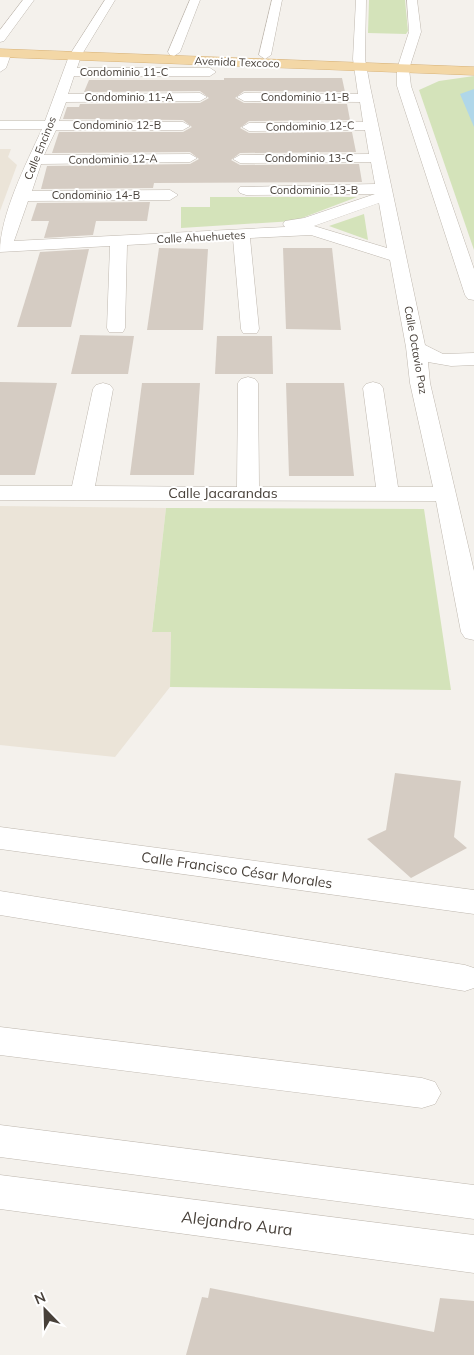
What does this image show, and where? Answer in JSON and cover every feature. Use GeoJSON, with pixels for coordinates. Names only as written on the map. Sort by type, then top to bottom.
{"type":"FeatureCollection","features":[{"type":"Feature","properties":{"kind":"main road","name":"Avenida Texcoco"},"geometry":{"type":"LineString","coordinates":[[2,51],[174,52],[265,55],[359,63]]}},
{"type":"Feature","properties":{"kind":"main road","name":"Avenida Texcoco"},"geometry":{"type":"LineString","coordinates":[[78,52],[405,65],[474,72]]}},
{"type":"Feature","properties":{"kind":"main road","name":"Avenida Texcoco"},"geometry":{"type":"LineString","coordinates":[[405,65],[474,63]]}},
{"type":"Feature","properties":{"kind":"main road"},"geometry":{"type":"LineString","coordinates":[[404,86],[432,77],[474,72]]}},
{"type":"Feature","properties":{"kind":"street"},"geometry":{"type":"LineString","coordinates":[[0,38],[29,0]]}},
{"type":"Feature","properties":{"kind":"street","name":"Calle Encinos"},"geometry":{"type":"LineString","coordinates":[[2,247],[35,160],[51,125],[68,72],[110,0]]}},
{"type":"Feature","properties":{"kind":"street"},"geometry":{"type":"LineString","coordinates":[[174,52],[195,0]]}},
{"type":"Feature","properties":{"kind":"street"},"geometry":{"type":"LineString","coordinates":[[265,55],[277,0]]}},
{"type":"Feature","properties":{"kind":"street","name":"Calle Octavio Paz"},"geometry":{"type":"LineString","coordinates":[[361,0],[359,63],[374,87],[372,126],[383,192],[416,347],[420,383],[446,494],[474,632]]}},
{"type":"Feature","properties":{"kind":"street"},"geometry":{"type":"LineString","coordinates":[[412,0],[415,32],[405,65],[404,86],[474,295]]}},
{"type":"Feature","properties":{"kind":"street"},"geometry":{"type":"LineString","coordinates":[[0,68],[2,51]]}},
{"type":"Feature","properties":{"kind":"street","name":"Condominio 11-C"},"geometry":{"type":"LineString","coordinates":[[68,72],[210,72]]}},
{"type":"Feature","properties":{"kind":"street","name":"Condominio 11-B"},"geometry":{"type":"LineString","coordinates":[[244,97],[404,86]]}},
{"type":"Feature","properties":{"kind":"street","name":"Condominio 11-A"},"geometry":{"type":"LineString","coordinates":[[59,98],[200,97]]}},
{"type":"Feature","properties":{"kind":"street","name":"Condominio 12-B"},"geometry":{"type":"LineString","coordinates":[[0,125],[183,126]]}},
{"type":"Feature","properties":{"kind":"street","name":"Condominio 12-C"},"geometry":{"type":"LineString","coordinates":[[249,127],[372,126]]}},
{"type":"Feature","properties":{"kind":"street","name":"Condominio 12-A"},"geometry":{"type":"LineString","coordinates":[[35,160],[190,158]]}},
{"type":"Feature","properties":{"kind":"street","name":"Condominio 13-C"},"geometry":{"type":"LineString","coordinates":[[240,159],[378,158]]}},
{"type":"Feature","properties":{"kind":"street","name":"Condominio 13-B"},"geometry":{"type":"LineString","coordinates":[[246,190],[383,192]]}},
{"type":"Feature","properties":{"kind":"street","name":"Calle Ahuehuetes"},"geometry":{"type":"LineString","coordinates":[[2,247],[241,235],[309,227],[383,192]]}},
{"type":"Feature","properties":{"kind":"street","name":"Condominio 14-B"},"geometry":{"type":"LineString","coordinates":[[21,196],[170,194]]}},
{"type":"Feature","properties":{"kind":"street","name":"Calle Ahuehuetes"},"geometry":{"type":"LineString","coordinates":[[2,247],[309,227],[397,257]]}},
{"type":"Feature","properties":{"kind":"street"},"geometry":{"type":"LineString","coordinates":[[241,235],[250,329]]}},
{"type":"Feature","properties":{"kind":"street"},"geometry":{"type":"LineString","coordinates":[[116,328],[119,242]]}},
{"type":"Feature","properties":{"kind":"street"},"geometry":{"type":"LineString","coordinates":[[416,347],[425,354],[440,359],[458,361],[474,359]]}},
{"type":"Feature","properties":{"kind":"street"},"geometry":{"type":"LineString","coordinates":[[420,383],[428,376],[436,373],[454,370],[474,372]]}},
{"type":"Feature","properties":{"kind":"street"},"geometry":{"type":"LineString","coordinates":[[248,383],[248,493]]}},
{"type":"Feature","properties":{"kind":"street"},"geometry":{"type":"LineString","coordinates":[[373,388],[388,494]]}},
{"type":"Feature","properties":{"kind":"street"},"geometry":{"type":"LineString","coordinates":[[82,493],[103,389]]}},
{"type":"Feature","properties":{"kind":"street","name":"Calle Jacarandas"},"geometry":{"type":"LineString","coordinates":[[0,493],[446,494]]}},
{"type":"Feature","properties":{"kind":"street","name":"Calle Francisco César Morales"},"geometry":{"type":"LineString","coordinates":[[0,838],[474,902]]}},
{"type":"Feature","properties":{"kind":"street"},"geometry":{"type":"LineString","coordinates":[[0,903],[466,978]]}},
{"type":"Feature","properties":{"kind":"street"},"geometry":{"type":"LineString","coordinates":[[0,1041],[422,1093]]}},
{"type":"Feature","properties":{"kind":"street"},"geometry":{"type":"LineString","coordinates":[[0,1141],[474,1202]]}},
{"type":"Feature","properties":{"kind":"street","name":"Alejandro Aura"},"geometry":{"type":"LineString","coordinates":[[0,1192],[474,1254]]}},
{"type":"Feature","properties":{"kind":"shaded area"},"geometry":{"type":"Polygon","coordinates":[[[0,149],[11,149],[8,157],[17,165],[0,211],[0,149]]]}},
{"type":"Feature","properties":{"kind":"shaded area"},"geometry":{"type":"Polygon","coordinates":[[[0,506],[166,508],[152,631],[171,632],[170,687],[115,757],[0,745],[0,506]]]}},
{"type":"Feature","properties":{"kind":"green space"},"geometry":{"type":"Polygon","coordinates":[[[369,0],[405,0],[408,31],[406,34],[368,33],[369,0]]]}},
{"type":"Feature","properties":{"kind":"green space"},"geometry":{"type":"Polygon","coordinates":[[[474,76],[474,250],[419,90],[439,81],[474,76]]]}},
{"type":"Feature","properties":{"kind":"green space"},"geometry":{"type":"Polygon","coordinates":[[[210,197],[357,197],[294,221],[181,228],[181,207],[210,207],[210,197]]]}},
{"type":"Feature","properties":{"kind":"green space"},"geometry":{"type":"Polygon","coordinates":[[[364,214],[368,240],[329,226],[364,214]]]}},
{"type":"Feature","properties":{"kind":"green space"},"geometry":{"type":"Polygon","coordinates":[[[166,508],[424,509],[451,690],[170,687],[171,632],[152,632],[166,508]]]}},
{"type":"Feature","properties":{"kind":"water"},"geometry":{"type":"Polygon","coordinates":[[[474,89],[474,127],[460,94],[474,89]]]}},
{"type":"Feature","properties":{"kind":"building"},"geometry":{"type":"Polygon","coordinates":[[[224,78],[342,78],[345,92],[244,91],[235,98],[244,103],[347,104],[350,120],[249,121],[240,128],[249,133],[352,132],[356,152],[240,153],[231,160],[240,165],[359,164],[362,182],[154,183],[153,188],[41,189],[47,166],[190,164],[199,159],[190,152],[52,153],[59,132],[183,132],[192,127],[183,120],[63,119],[67,107],[79,107],[80,104],[200,103],[209,98],[200,91],[84,92],[89,80],[224,80],[224,78]]]}},
{"type":"Feature","properties":{"kind":"building"},"geometry":{"type":"Polygon","coordinates":[[[150,202],[147,221],[96,221],[93,235],[44,238],[49,221],[31,221],[37,203],[150,202]]]}},
{"type":"Feature","properties":{"kind":"building"},"geometry":{"type":"Polygon","coordinates":[[[159,248],[208,249],[203,330],[147,330],[159,248]]]}},
{"type":"Feature","properties":{"kind":"building"},"geometry":{"type":"Polygon","coordinates":[[[283,248],[332,248],[341,330],[286,329],[283,248]]]}},
{"type":"Feature","properties":{"kind":"building"},"geometry":{"type":"Polygon","coordinates":[[[89,249],[71,327],[17,327],[40,252],[89,249]]]}},
{"type":"Feature","properties":{"kind":"building"},"geometry":{"type":"Polygon","coordinates":[[[80,335],[134,336],[128,374],[71,374],[80,335]]]}},
{"type":"Feature","properties":{"kind":"building"},"geometry":{"type":"Polygon","coordinates":[[[217,336],[272,336],[273,374],[215,374],[217,336]]]}},
{"type":"Feature","properties":{"kind":"building"},"geometry":{"type":"Polygon","coordinates":[[[0,382],[57,383],[35,475],[0,475],[0,382]]]}},
{"type":"Feature","properties":{"kind":"building"},"geometry":{"type":"Polygon","coordinates":[[[142,383],[200,383],[194,475],[130,475],[142,383]]]}},
{"type":"Feature","properties":{"kind":"building"},"geometry":{"type":"Polygon","coordinates":[[[286,383],[344,383],[354,476],[289,476],[286,383]]]}},
{"type":"Feature","properties":{"kind":"building"},"geometry":{"type":"Polygon","coordinates":[[[395,773],[461,781],[454,837],[467,848],[411,878],[367,839],[386,830],[395,773]]]}},
{"type":"Feature","properties":{"kind":"building"},"geometry":{"type":"Polygon","coordinates":[[[210,1288],[434,1332],[440,1298],[474,1301],[474,1355],[186,1355],[202,1297],[208,1298],[210,1288]]]}}]}
